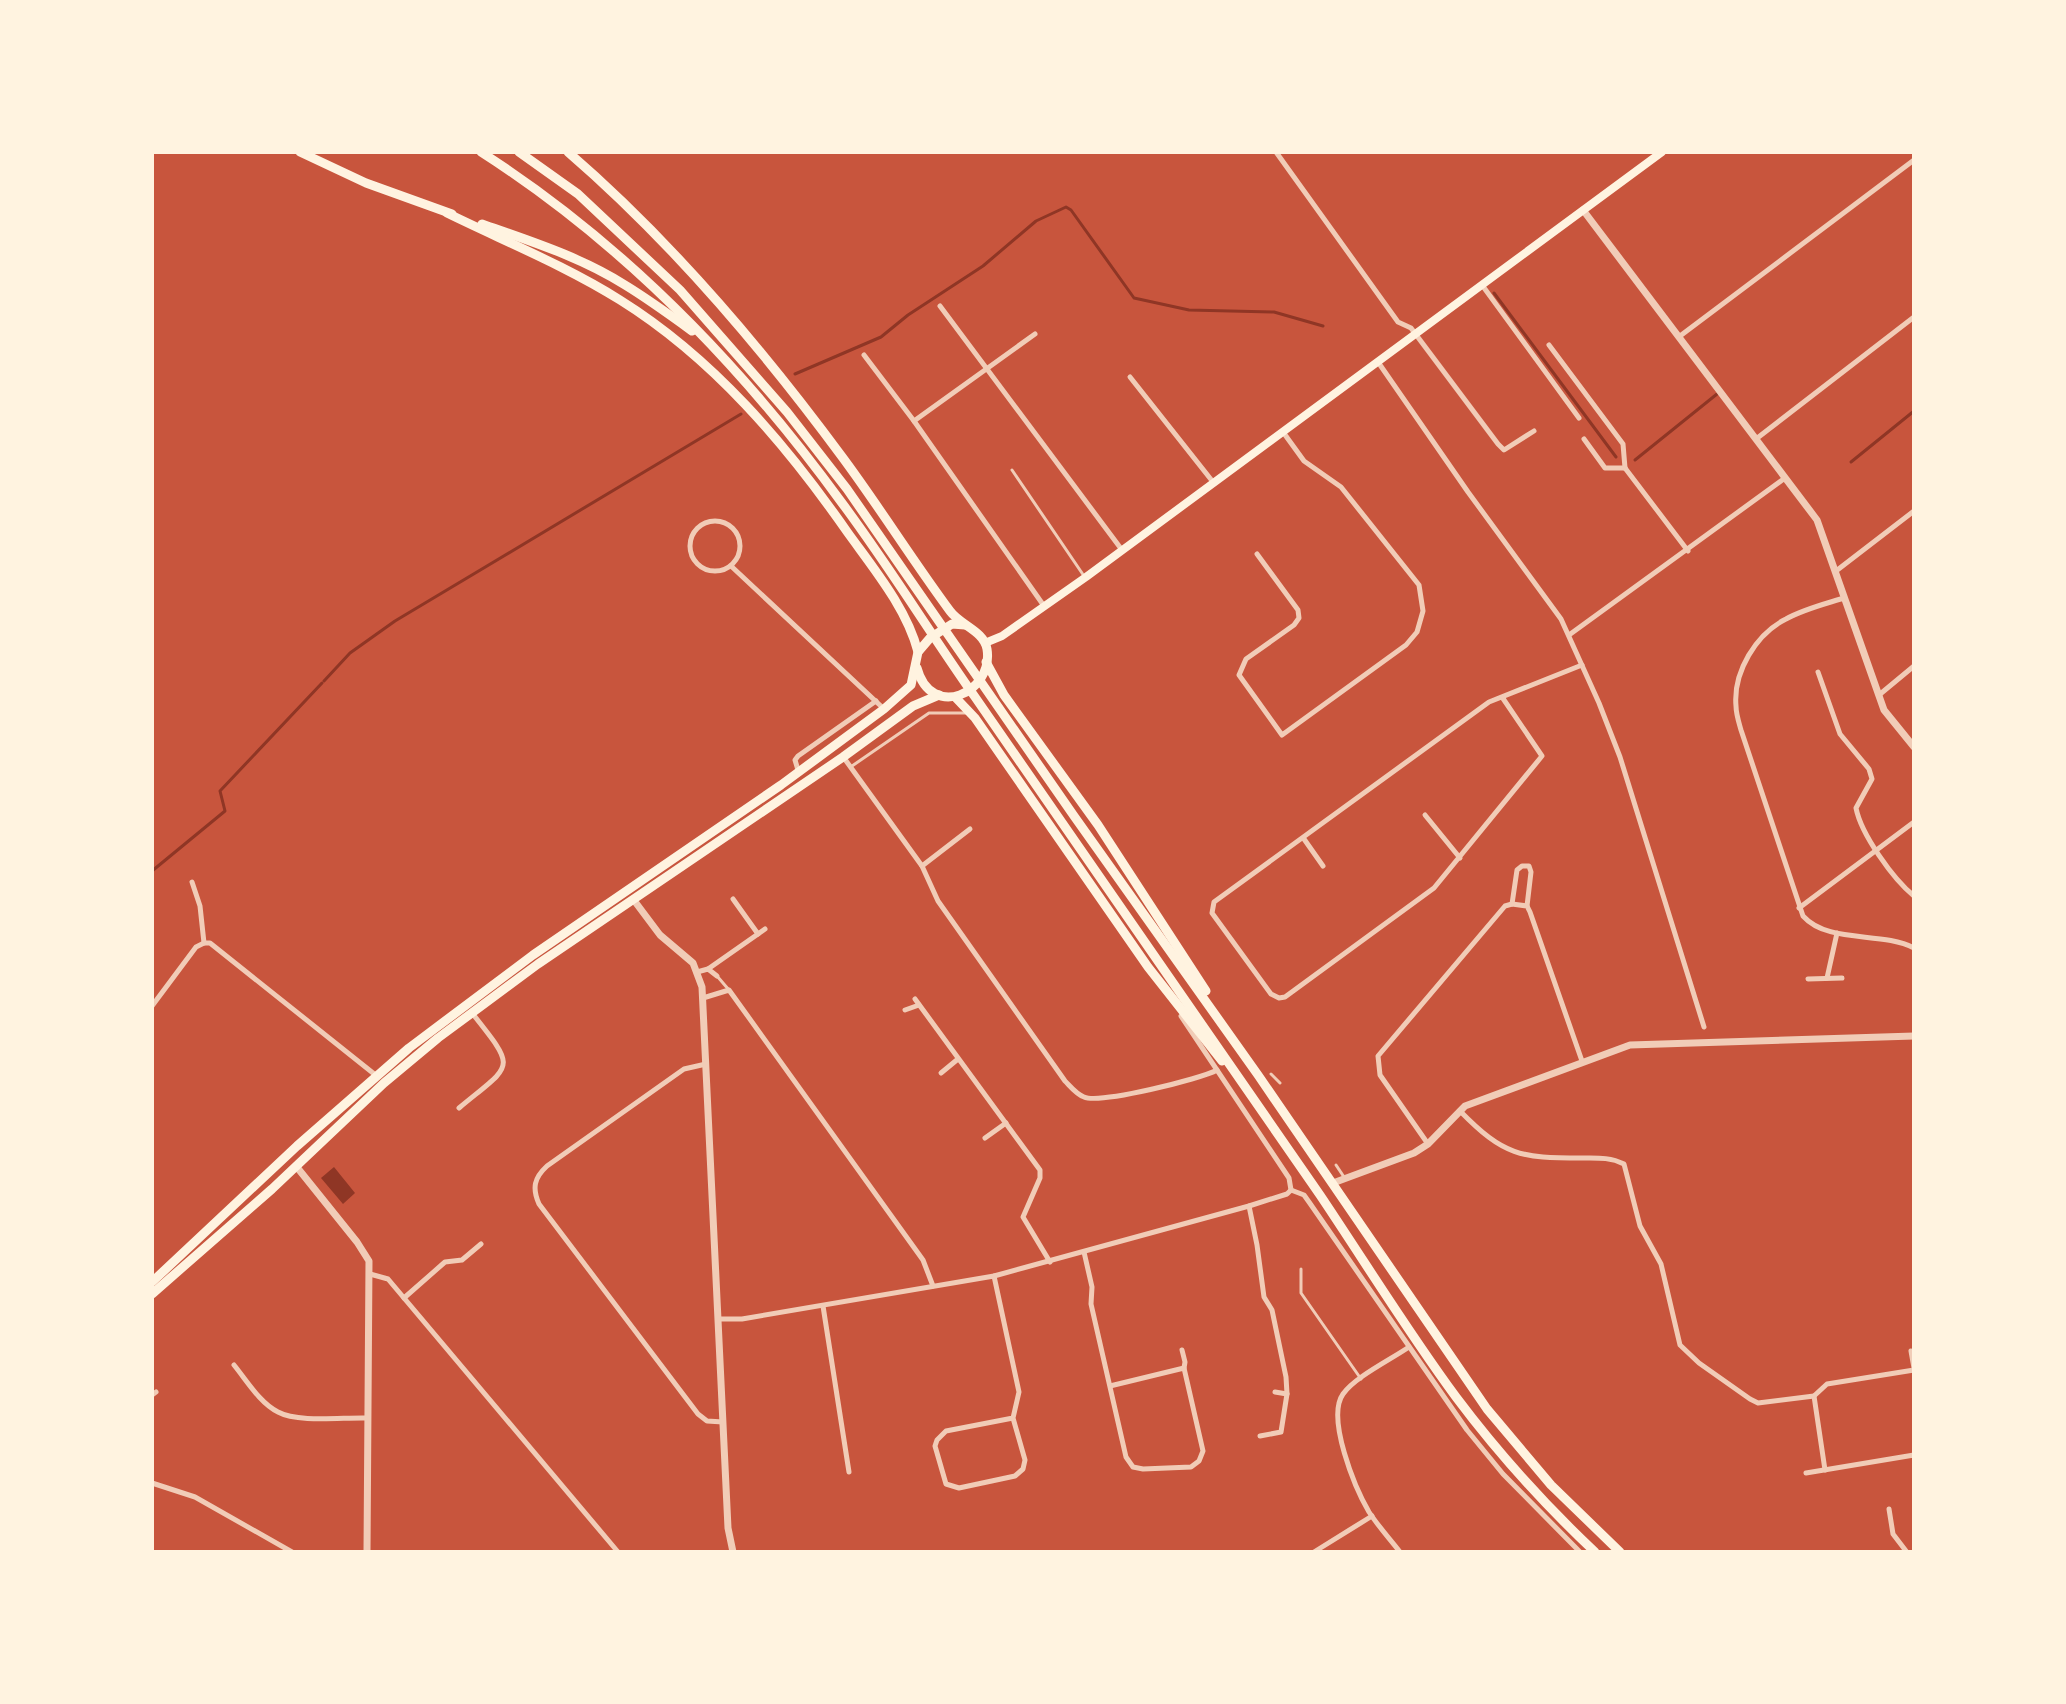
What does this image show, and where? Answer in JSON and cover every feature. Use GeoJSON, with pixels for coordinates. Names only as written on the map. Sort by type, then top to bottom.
{"type":"FeatureCollection","features":[{"type":"Feature","properties":{"kind":"highway"},"geometry":{"type":"LineString","coordinates":[[300,152],[366,183],[530,241],[600,271],[710,345]]}},
{"type":"Feature","properties":{"kind":"highway"},"geometry":{"type":"LineString","coordinates":[[481,152],[555,202],[608,245],[660,293],[764,404],[840,500],[1453,1392],[1523,1479],[1595,1552]]}},
{"type":"Feature","properties":{"kind":"highway"},"geometry":{"type":"LineString","coordinates":[[519,152],[578,194],[680,290],[816,449],[1254,1068],[1487,1409],[1551,1485],[1620,1552]]}},
{"type":"Feature","properties":{"kind":"highway"},"geometry":{"type":"LineString","coordinates":[[568,152],[632,212],[765,357],[844,459],[952,614],[985,643],[984,667],[959,697]]}},
{"type":"Feature","properties":{"kind":"highway"},"geometry":{"type":"LineString","coordinates":[[447,213],[620,300],[681,345],[720,379],[774,436],[819,492],[905,618],[918,652]]}},
{"type":"Feature","properties":{"kind":"highway"},"geometry":{"type":"LineString","coordinates":[[152,1282],[467,1003],[884,709],[911,685],[918,652],[925,643],[952,624],[965,625]]}},
{"type":"Feature","properties":{"kind":"highway"},"geometry":{"type":"LineString","coordinates":[[916,664],[923,682],[939,695]]}},
{"type":"Feature","properties":{"kind":"highway"},"geometry":{"type":"LineString","coordinates":[[984,667],[1098,825],[1254,1068]]}},
{"type":"Feature","properties":{"kind":"highway"},"geometry":{"type":"LineString","coordinates":[[152,1294],[296,1166],[380,1080],[471,1012],[913,706],[939,695],[959,697],[1148,967],[1269,1121]]}},
{"type":"Feature","properties":{"kind":"main road"},"geometry":{"type":"LineString","coordinates":[[985,643],[1002,636],[1086,577],[1662,152]]}},
{"type":"Feature","properties":{"kind":"street"},"geometry":{"type":"LineString","coordinates":[[1276,152],[1398,322],[1411,328],[1504,450],[1534,431]]}},
{"type":"Feature","properties":{"kind":"street"},"geometry":{"type":"LineString","coordinates":[[1680,336],[1914,160]]}},
{"type":"Feature","properties":{"kind":"street"},"geometry":{"type":"LineString","coordinates":[[1583,210],[1817,520],[1884,710],[1914,747]]}},
{"type":"Feature","properties":{"kind":"street"},"geometry":{"type":"LineString","coordinates":[[1482,285],[1579,418]]}},
{"type":"Feature","properties":{"kind":"street"},"geometry":{"type":"LineString","coordinates":[[940,306],[1122,550]]}},
{"type":"Feature","properties":{"kind":"street"},"geometry":{"type":"LineString","coordinates":[[1756,439],[1914,317]]}},
{"type":"Feature","properties":{"kind":"street"},"geometry":{"type":"LineString","coordinates":[[914,421],[1035,334]]}},
{"type":"Feature","properties":{"kind":"street"},"geometry":{"type":"LineString","coordinates":[[1549,345],[1623,444],[1625,468],[1688,551]]}},
{"type":"Feature","properties":{"kind":"street"},"geometry":{"type":"LineString","coordinates":[[864,355],[1044,606]]}},
{"type":"Feature","properties":{"kind":"street"},"geometry":{"type":"LineString","coordinates":[[1377,362],[1557,612],[1569,635],[1620,757],[1704,1027]]}},
{"type":"Feature","properties":{"kind":"street"},"geometry":{"type":"LineString","coordinates":[[1130,377],[1213,482]]}},
{"type":"Feature","properties":{"kind":"street"},"geometry":{"type":"LineString","coordinates":[[1257,554],[1298,610],[1299,618],[1294,625],[1246,659],[1239,675],[1282,735],[1406,645],[1417,632],[1423,611],[1419,585],[1341,487],[1304,461],[1283,431]]}},
{"type":"Feature","properties":{"kind":"street"},"geometry":{"type":"LineString","coordinates":[[1584,439],[1605,468],[1625,468]]}},
{"type":"Feature","properties":{"kind":"street"},"geometry":{"type":"LineString","coordinates":[[1569,635],[1786,477]]}},
{"type":"Feature","properties":{"kind":"street"},"geometry":{"type":"LineString","coordinates":[[1836,571],[1914,511]]}},
{"type":"Feature","properties":{"kind":"street"},"geometry":{"type":"LineString","coordinates":[[714,520],[734,529],[739,536],[741,549],[731,566],[711,571],[702,568],[693,559],[690,539],[700,525],[714,520]]}},
{"type":"Feature","properties":{"kind":"street"},"geometry":{"type":"LineString","coordinates":[[731,566],[884,709]]}},
{"type":"Feature","properties":{"kind":"street"},"geometry":{"type":"LineString","coordinates":[[1845,598],[1786,618],[1767,631],[1753,647],[1740,676],[1735,705],[1803,916],[1818,928],[1885,938],[1914,948]]}},
{"type":"Feature","properties":{"kind":"street"},"geometry":{"type":"LineString","coordinates":[[1502,697],[1542,756],[1424,898],[1285,997],[1271,994],[1212,913],[1214,902],[1489,702],[1582,665]]}},
{"type":"Feature","properties":{"kind":"street"},"geometry":{"type":"LineString","coordinates":[[1879,695],[1914,666]]}},
{"type":"Feature","properties":{"kind":"street"},"geometry":{"type":"LineString","coordinates":[[1818,672],[1840,734],[1869,769],[1872,779],[1856,808],[1858,820],[1914,896]]}},
{"type":"Feature","properties":{"kind":"street"},"geometry":{"type":"LineString","coordinates":[[799,771],[795,760],[798,756],[876,701]]}},
{"type":"Feature","properties":{"kind":"street"},"geometry":{"type":"LineString","coordinates":[[843,757],[922,866],[938,901],[1075,1091],[1084,1097],[1109,1099],[1217,1070]]}},
{"type":"Feature","properties":{"kind":"street"},"geometry":{"type":"LineString","coordinates":[[1425,815],[1460,858]]}},
{"type":"Feature","properties":{"kind":"street"},"geometry":{"type":"LineString","coordinates":[[1799,908],[1914,822]]}},
{"type":"Feature","properties":{"kind":"street"},"geometry":{"type":"LineString","coordinates":[[922,866],[970,829]]}},
{"type":"Feature","properties":{"kind":"street"},"geometry":{"type":"LineString","coordinates":[[1304,839],[1323,866]]}},
{"type":"Feature","properties":{"kind":"street"},"geometry":{"type":"LineString","coordinates":[[1512,904],[1517,870],[1529,866],[1527,906],[1582,1061]]}},
{"type":"Feature","properties":{"kind":"street"},"geometry":{"type":"LineString","coordinates":[[192,882],[200,906],[204,943]]}},
{"type":"Feature","properties":{"kind":"street"},"geometry":{"type":"LineString","coordinates":[[633,899],[660,935],[693,963],[703,998],[728,1528],[733,1552]]}},
{"type":"Feature","properties":{"kind":"street"},"geometry":{"type":"LineString","coordinates":[[733,899],[758,934]]}},
{"type":"Feature","properties":{"kind":"street"},"geometry":{"type":"LineString","coordinates":[[1428,1144],[1380,1075],[1376,1063],[1378,1056],[1505,906],[1527,906]]}},
{"type":"Feature","properties":{"kind":"street"},"geometry":{"type":"LineString","coordinates":[[697,972],[708,969],[765,929]]}},
{"type":"Feature","properties":{"kind":"street"},"geometry":{"type":"LineString","coordinates":[[1827,978],[1837,933]]}},
{"type":"Feature","properties":{"kind":"street"},"geometry":{"type":"LineString","coordinates":[[152,1006],[196,947],[210,943],[380,1080]]}},
{"type":"Feature","properties":{"kind":"street"},"geometry":{"type":"LineString","coordinates":[[1148,967],[1289,1178],[1291,1193]]}},
{"type":"Feature","properties":{"kind":"street"},"geometry":{"type":"LineString","coordinates":[[708,969],[717,976]]}},
{"type":"Feature","properties":{"kind":"street"},"geometry":{"type":"LineString","coordinates":[[1808,979],[1842,978]]}},
{"type":"Feature","properties":{"kind":"street"},"geometry":{"type":"LineString","coordinates":[[703,998],[729,990],[923,1260],[933,1286]]}},
{"type":"Feature","properties":{"kind":"street"},"geometry":{"type":"LineString","coordinates":[[905,1010],[917,1002],[1040,1170],[1040,1178],[1023,1217],[1050,1262]]}},
{"type":"Feature","properties":{"kind":"street"},"geometry":{"type":"LineString","coordinates":[[459,1108],[501,1072],[505,1062],[502,1051],[471,1012]]}},
{"type":"Feature","properties":{"kind":"street"},"geometry":{"type":"LineString","coordinates":[[1333,1183],[1414,1153],[1428,1144],[1459,1110],[1502,1090],[1634,1044],[1914,1036]]}},
{"type":"Feature","properties":{"kind":"street"},"geometry":{"type":"LineString","coordinates":[[941,1073],[958,1059]]}},
{"type":"Feature","properties":{"kind":"street"},"geometry":{"type":"LineString","coordinates":[[706,1064],[684,1069],[547,1166],[534,1183],[534,1194],[698,1414],[707,1421],[723,1422]]}},
{"type":"Feature","properties":{"kind":"street"},"geometry":{"type":"LineString","coordinates":[[1459,1110],[1487,1138],[1519,1154],[1536,1158],[1612,1158],[1624,1164],[1640,1226],[1661,1264],[1680,1345],[1725,1383],[1758,1403],[1814,1396],[1827,1384],[1914,1369],[1911,1351]]}},
{"type":"Feature","properties":{"kind":"street"},"geometry":{"type":"LineString","coordinates":[[985,1138],[1006,1123]]}},
{"type":"Feature","properties":{"kind":"street"},"geometry":{"type":"LineString","coordinates":[[296,1166],[364,1251],[370,1274],[367,1552]]}},
{"type":"Feature","properties":{"kind":"street"},"geometry":{"type":"LineString","coordinates":[[720,1319],[742,1319],[994,1276],[1291,1193],[1304,1195],[1458,1418],[1503,1474],[1580,1552]]}},
{"type":"Feature","properties":{"kind":"street"},"geometry":{"type":"LineString","coordinates":[[1249,1206],[1264,1297],[1274,1320],[1287,1394],[1281,1432],[1260,1436]]}},
{"type":"Feature","properties":{"kind":"street"},"geometry":{"type":"LineString","coordinates":[[404,1298],[445,1262],[462,1260],[481,1244]]}},
{"type":"Feature","properties":{"kind":"street"},"geometry":{"type":"LineString","coordinates":[[1084,1252],[1092,1287],[1091,1304],[1126,1457],[1133,1467],[1191,1467],[1199,1461],[1203,1451],[1182,1350]]}},
{"type":"Feature","properties":{"kind":"street"},"geometry":{"type":"LineString","coordinates":[[370,1274],[388,1279],[618,1552]]}},
{"type":"Feature","properties":{"kind":"street"},"geometry":{"type":"LineString","coordinates":[[994,1276],[1019,1392],[1013,1418],[1025,1460],[1023,1469],[1015,1476],[959,1488],[946,1484],[935,1446],[941,1435],[946,1431],[1013,1418]]}},
{"type":"Feature","properties":{"kind":"street"},"geometry":{"type":"LineString","coordinates":[[823,1306],[849,1472]]}},
{"type":"Feature","properties":{"kind":"street"},"geometry":{"type":"LineString","coordinates":[[1400,1552],[1362,1498],[1338,1430],[1336,1410],[1341,1396],[1409,1347]]}},
{"type":"Feature","properties":{"kind":"street"},"geometry":{"type":"LineString","coordinates":[[234,1365],[276,1411],[289,1416],[368,1418]]}},
{"type":"Feature","properties":{"kind":"street"},"geometry":{"type":"LineString","coordinates":[[1110,1386],[1184,1368]]}},
{"type":"Feature","properties":{"kind":"street"},"geometry":{"type":"LineString","coordinates":[[1275,1392],[1287,1394]]}},
{"type":"Feature","properties":{"kind":"street"},"geometry":{"type":"LineString","coordinates":[[1814,1396],[1825,1470]]}},
{"type":"Feature","properties":{"kind":"street"},"geometry":{"type":"LineString","coordinates":[[1806,1473],[1914,1455]]}},
{"type":"Feature","properties":{"kind":"street"},"geometry":{"type":"LineString","coordinates":[[152,1483],[195,1497],[292,1552]]}},
{"type":"Feature","properties":{"kind":"street"},"geometry":{"type":"LineString","coordinates":[[1889,1509],[1893,1534],[1906,1552],[1914,1548]]}},
{"type":"Feature","properties":{"kind":"street"},"geometry":{"type":"LineString","coordinates":[[1314,1552],[1372,1516]]}},
{"type":"Feature","properties":{"kind":"lane"},"geometry":{"type":"LineString","coordinates":[[1012,470],[1086,577]]}},
{"type":"Feature","properties":{"kind":"lane"},"geometry":{"type":"LineString","coordinates":[[851,767],[904,727],[929,713],[971,713]]}},
{"type":"Feature","properties":{"kind":"lane"},"geometry":{"type":"LineString","coordinates":[[717,976],[729,990]]}},
{"type":"Feature","properties":{"kind":"lane"},"geometry":{"type":"LineString","coordinates":[[1271,1074],[1280,1083]]}},
{"type":"Feature","properties":{"kind":"lane"},"geometry":{"type":"LineString","coordinates":[[1336,1165],[1344,1177]]}},
{"type":"Feature","properties":{"kind":"lane"},"geometry":{"type":"LineString","coordinates":[[1301,1269],[1301,1293],[1361,1379]]}},
{"type":"Feature","properties":{"kind":"shaded area"},"geometry":{"type":"Polygon","coordinates":[[[334,1167],[355,1193],[343,1204],[321,1178],[334,1167]]]}},
{"type":"Feature","properties":{"kind":"waterway"},"geometry":{"type":"LineString","coordinates":[[795,374],[881,337],[908,315],[983,266],[1036,221],[1066,207],[1134,298],[1189,310],[1274,312],[1323,326]]}},
{"type":"Feature","properties":{"kind":"waterway"},"geometry":{"type":"LineString","coordinates":[[1494,293],[1616,457]]}},
{"type":"Feature","properties":{"kind":"waterway"},"geometry":{"type":"LineString","coordinates":[[1635,460],[1717,394]]}},
{"type":"Feature","properties":{"kind":"waterway"},"geometry":{"type":"LineString","coordinates":[[1851,462],[1914,411]]}},
{"type":"Feature","properties":{"kind":"waterway"},"geometry":{"type":"LineString","coordinates":[[324,681],[350,653],[395,621],[741,414]]}},
{"type":"Feature","properties":{"kind":"waterway"},"geometry":{"type":"LineString","coordinates":[[152,871],[225,811],[220,791],[322,683]]}}]}
